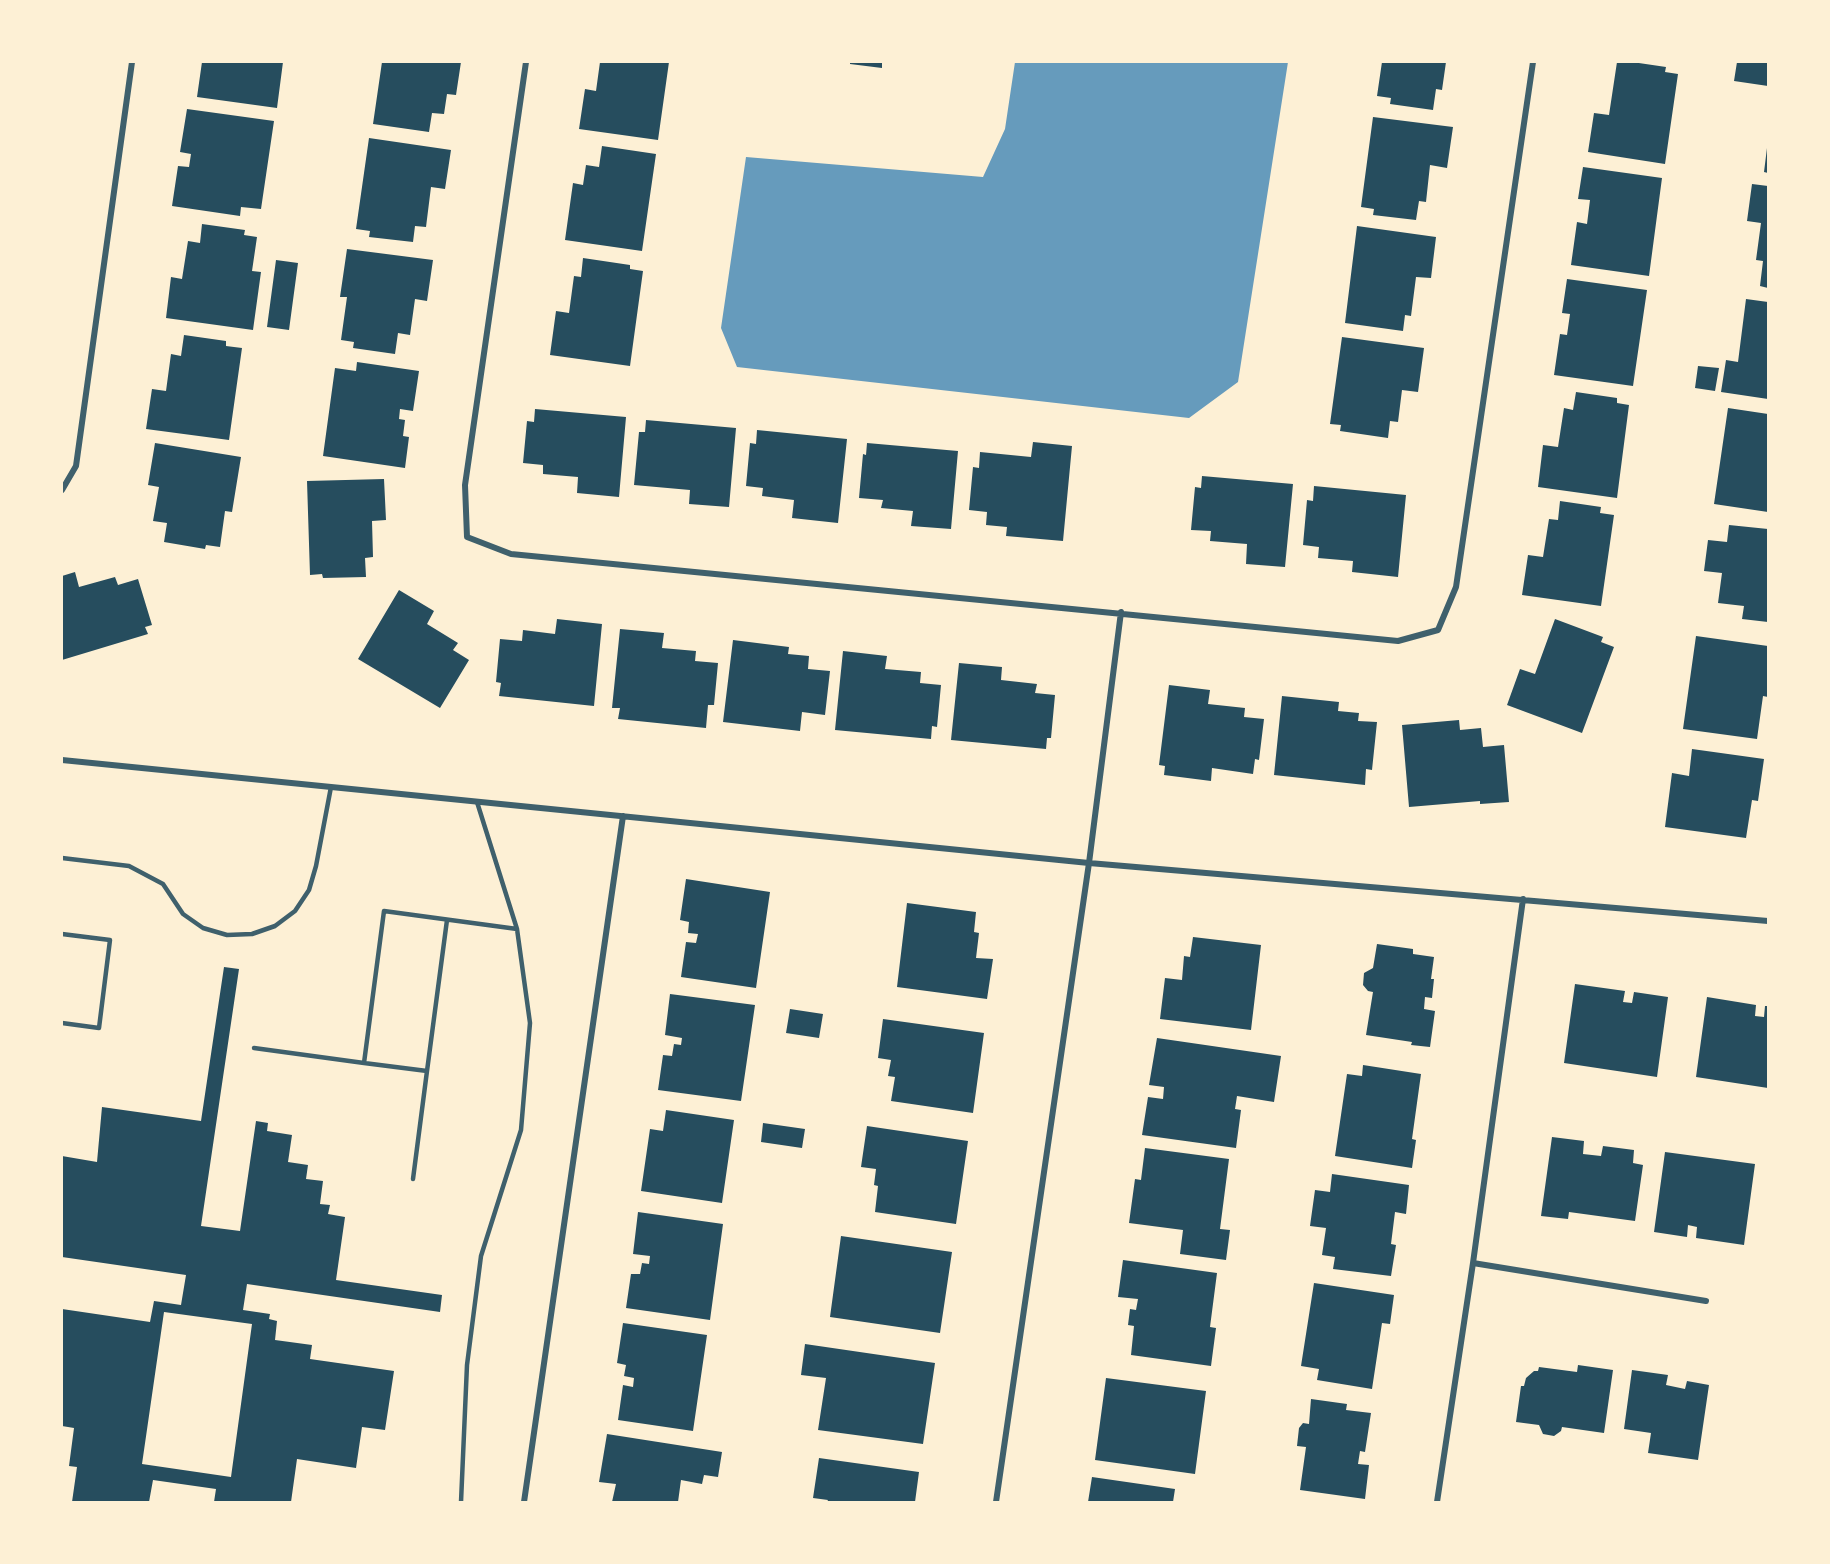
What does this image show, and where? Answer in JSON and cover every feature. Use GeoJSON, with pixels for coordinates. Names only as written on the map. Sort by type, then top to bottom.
{"type":"FeatureCollection","features":[{"type":"Feature","properties":{"kind":"street"},"geometry":{"type":"LineString","coordinates":[[62,490],[76,466],[132,62]]}},
{"type":"Feature","properties":{"kind":"street"},"geometry":{"type":"LineString","coordinates":[[526,62],[465,485],[467,537],[511,554],[1398,640],[1437,630],[1456,586],[1533,62]]}},
{"type":"Feature","properties":{"kind":"street"},"geometry":{"type":"LineString","coordinates":[[996,1503],[1089,863],[1121,612]]}},
{"type":"Feature","properties":{"kind":"street"},"geometry":{"type":"LineString","coordinates":[[62,760],[1089,863],[1768,921]]}},
{"type":"Feature","properties":{"kind":"street"},"geometry":{"type":"LineString","coordinates":[[524,1503],[623,816]]}},
{"type":"Feature","properties":{"kind":"street"},"geometry":{"type":"LineString","coordinates":[[1437,1503],[1473,1263],[1523,899]]}},
{"type":"Feature","properties":{"kind":"street"},"geometry":{"type":"LineString","coordinates":[[1473,1263],[1706,1301]]}},
{"type":"Feature","properties":{"kind":"lane"},"geometry":{"type":"LineString","coordinates":[[62,858],[129,866],[163,884],[183,914],[203,928],[227,935],[252,934],[275,926],[295,911],[309,890],[316,866],[331,787]]}},
{"type":"Feature","properties":{"kind":"lane"},"geometry":{"type":"LineString","coordinates":[[461,1503],[466,1365],[481,1256],[521,1130],[530,1023],[517,929],[477,802]]}},
{"type":"Feature","properties":{"kind":"lane"},"geometry":{"type":"LineString","coordinates":[[364,1063],[384,911],[517,929]]}},
{"type":"Feature","properties":{"kind":"lane"},"geometry":{"type":"LineString","coordinates":[[413,1179],[447,920]]}},
{"type":"Feature","properties":{"kind":"lane"},"geometry":{"type":"LineString","coordinates":[[62,934],[110,940],[99,1028],[62,1023]]}},
{"type":"Feature","properties":{"kind":"lane"},"geometry":{"type":"LineString","coordinates":[[254,1048],[427,1071]]}},
{"type":"Feature","properties":{"kind":"water"},"geometry":{"type":"Polygon","coordinates":[[[1015,62],[1288,62],[1238,382],[1189,418],[737,367],[721,328],[746,157],[983,177],[1005,129],[1015,62]]]}},
{"type":"Feature","properties":{"kind":"building"},"geometry":{"type":"Polygon","coordinates":[[[202,62],[283,62],[277,108],[197,97],[202,62]]]}},
{"type":"Feature","properties":{"kind":"building"},"geometry":{"type":"Polygon","coordinates":[[[382,62],[461,62],[456,95],[447,94],[444,114],[432,113],[429,132],[373,124],[382,62]]]}},
{"type":"Feature","properties":{"kind":"building"},"geometry":{"type":"Polygon","coordinates":[[[600,62],[669,62],[658,140],[579,129],[585,89],[596,91],[600,62]]]}},
{"type":"Feature","properties":{"kind":"building"},"geometry":{"type":"Polygon","coordinates":[[[850,62],[882,62],[882,68],[850,64],[850,62]]]}},
{"type":"Feature","properties":{"kind":"building"},"geometry":{"type":"Polygon","coordinates":[[[1382,62],[1446,62],[1442,90],[1436,89],[1433,110],[1390,104],[1391,98],[1377,96],[1382,62]]]}},
{"type":"Feature","properties":{"kind":"building"},"geometry":{"type":"Polygon","coordinates":[[[1617,62],[1666,67],[1665,72],[1678,74],[1665,164],[1588,152],[1594,113],[1609,115],[1617,62]]]}},
{"type":"Feature","properties":{"kind":"building"},"geometry":{"type":"Polygon","coordinates":[[[1737,62],[1768,62],[1768,86],[1734,81],[1737,62]]]}},
{"type":"Feature","properties":{"kind":"building"},"geometry":{"type":"Polygon","coordinates":[[[187,109],[274,121],[261,209],[241,207],[240,216],[172,206],[178,166],[189,167],[191,154],[180,152],[187,109]]]}},
{"type":"Feature","properties":{"kind":"building"},"geometry":{"type":"Polygon","coordinates":[[[1373,117],[1453,127],[1447,168],[1430,165],[1426,202],[1419,201],[1416,220],[1373,215],[1374,209],[1361,207],[1373,117]]]}},
{"type":"Feature","properties":{"kind":"building"},"geometry":{"type":"Polygon","coordinates":[[[369,138],[451,150],[445,189],[431,187],[426,227],[415,226],[413,242],[369,237],[370,231],[356,229],[369,138]]]}},
{"type":"Feature","properties":{"kind":"building"},"geometry":{"type":"Polygon","coordinates":[[[602,146],[656,154],[642,251],[565,240],[573,183],[583,185],[586,165],[599,167],[602,146]]]}},
{"type":"Feature","properties":{"kind":"building"},"geometry":{"type":"Polygon","coordinates":[[[1768,148],[1768,173],[1764,172],[1768,148]]]}},
{"type":"Feature","properties":{"kind":"building"},"geometry":{"type":"Polygon","coordinates":[[[1583,167],[1662,178],[1649,276],[1571,265],[1577,222],[1587,224],[1590,200],[1578,199],[1583,167]]]}},
{"type":"Feature","properties":{"kind":"building"},"geometry":{"type":"Polygon","coordinates":[[[1752,184],[1768,186],[1768,288],[1760,286],[1763,261],[1756,260],[1761,223],[1747,221],[1752,184]]]}},
{"type":"Feature","properties":{"kind":"building"},"geometry":{"type":"Polygon","coordinates":[[[202,224],[245,230],[244,235],[257,237],[252,271],[261,272],[253,330],[166,318],[171,277],[182,279],[188,241],[200,243],[202,224]]]}},
{"type":"Feature","properties":{"kind":"building"},"geometry":{"type":"Polygon","coordinates":[[[1357,226],[1436,237],[1431,278],[1416,277],[1411,316],[1405,315],[1403,331],[1345,323],[1357,226]]]}},
{"type":"Feature","properties":{"kind":"building"},"geometry":{"type":"Polygon","coordinates":[[[347,249],[433,260],[427,301],[415,299],[410,335],[398,333],[395,354],[353,348],[354,342],[341,340],[347,297],[340,297],[347,249]]]}},
{"type":"Feature","properties":{"kind":"building"},"geometry":{"type":"Polygon","coordinates":[[[583,258],[630,265],[630,269],[643,271],[630,366],[550,355],[556,311],[569,313],[574,276],[581,277],[583,258]]]}},
{"type":"Feature","properties":{"kind":"building"},"geometry":{"type":"Polygon","coordinates":[[[276,260],[298,263],[289,330],[267,327],[276,260]]]}},
{"type":"Feature","properties":{"kind":"building"},"geometry":{"type":"Polygon","coordinates":[[[1567,279],[1647,290],[1633,386],[1554,375],[1560,334],[1567,335],[1570,314],[1562,313],[1567,279]]]}},
{"type":"Feature","properties":{"kind":"building"},"geometry":{"type":"Polygon","coordinates":[[[1746,299],[1768,302],[1768,399],[1721,392],[1726,360],[1738,362],[1746,299]]]}},
{"type":"Feature","properties":{"kind":"building"},"geometry":{"type":"Polygon","coordinates":[[[184,335],[226,341],[226,346],[242,348],[229,440],[146,429],[152,389],[166,391],[171,354],[181,356],[184,335]]]}},
{"type":"Feature","properties":{"kind":"building"},"geometry":{"type":"Polygon","coordinates":[[[1342,337],[1424,348],[1418,392],[1402,390],[1398,422],[1390,421],[1388,438],[1340,431],[1341,425],[1330,424],[1342,337]]]}},
{"type":"Feature","properties":{"kind":"building"},"geometry":{"type":"Polygon","coordinates":[[[357,362],[419,371],[413,411],[400,409],[399,419],[405,420],[403,436],[409,437],[405,468],[323,456],[335,368],[356,371],[357,362]]]}},
{"type":"Feature","properties":{"kind":"building"},"geometry":{"type":"Polygon","coordinates":[[[1698,366],[1719,368],[1715,391],[1695,388],[1698,366]]]}},
{"type":"Feature","properties":{"kind":"building"},"geometry":{"type":"Polygon","coordinates":[[[1576,392],[1617,398],[1617,403],[1629,405],[1617,498],[1538,487],[1543,445],[1558,447],[1564,408],[1573,410],[1576,392]]]}},
{"type":"Feature","properties":{"kind":"building"},"geometry":{"type":"Polygon","coordinates":[[[1728,408],[1768,414],[1768,512],[1714,504],[1728,408]]]}},
{"type":"Feature","properties":{"kind":"building"},"geometry":{"type":"Polygon","coordinates":[[[535,409],[626,417],[619,497],[577,493],[578,477],[543,474],[543,465],[523,463],[527,421],[534,422],[535,409]]]}},
{"type":"Feature","properties":{"kind":"building"},"geometry":{"type":"Polygon","coordinates":[[[646,420],[736,428],[729,507],[689,504],[690,490],[634,485],[639,432],[645,432],[646,420]]]}},
{"type":"Feature","properties":{"kind":"building"},"geometry":{"type":"Polygon","coordinates":[[[757,430],[847,439],[838,523],[792,518],[794,500],[762,496],[763,488],[746,486],[750,443],[756,444],[757,430]]]}},
{"type":"Feature","properties":{"kind":"building"},"geometry":{"type":"Polygon","coordinates":[[[1033,442],[1072,446],[1063,541],[1006,536],[1007,527],[986,525],[987,512],[969,510],[973,467],[979,468],[980,452],[1031,457],[1033,442]]]}},
{"type":"Feature","properties":{"kind":"building"},"geometry":{"type":"Polygon","coordinates":[[[155,443],[241,457],[232,512],[225,511],[220,547],[206,545],[205,549],[164,542],[167,523],[153,521],[159,487],[148,485],[155,443]]]}},
{"type":"Feature","properties":{"kind":"building"},"geometry":{"type":"Polygon","coordinates":[[[867,443],[958,451],[951,529],[911,526],[913,511],[881,508],[883,500],[859,498],[863,454],[866,455],[867,443]]]}},
{"type":"Feature","properties":{"kind":"building"},"geometry":{"type":"Polygon","coordinates":[[[1202,476],[1293,484],[1285,567],[1246,564],[1247,544],[1210,541],[1211,531],[1191,530],[1195,487],[1201,488],[1202,476]]]}},
{"type":"Feature","properties":{"kind":"building"},"geometry":{"type":"Polygon","coordinates":[[[384,479],[386,520],[372,521],[373,557],[365,558],[366,577],[323,578],[322,574],[310,575],[307,481],[384,479]]]}},
{"type":"Feature","properties":{"kind":"building"},"geometry":{"type":"Polygon","coordinates":[[[1314,486],[1406,495],[1398,577],[1352,572],[1353,561],[1318,558],[1319,547],[1303,545],[1307,500],[1313,501],[1314,486]]]}},
{"type":"Feature","properties":{"kind":"building"},"geometry":{"type":"Polygon","coordinates":[[[1560,501],[1601,507],[1600,513],[1614,515],[1601,606],[1522,595],[1528,555],[1543,557],[1549,519],[1558,520],[1560,501]]]}},
{"type":"Feature","properties":{"kind":"building"},"geometry":{"type":"Polygon","coordinates":[[[1729,525],[1768,529],[1768,622],[1742,619],[1744,606],[1718,603],[1722,573],[1704,571],[1708,540],[1727,542],[1729,525]]]}},
{"type":"Feature","properties":{"kind":"building"},"geometry":{"type":"Polygon","coordinates":[[[75,572],[79,587],[115,577],[118,585],[138,579],[152,625],[145,627],[148,634],[62,660],[62,576],[75,572]]]}},
{"type":"Feature","properties":{"kind":"building"},"geometry":{"type":"Polygon","coordinates":[[[399,590],[434,611],[427,624],[458,643],[453,650],[469,660],[440,708],[358,659],[399,590]]]}},
{"type":"Feature","properties":{"kind":"building"},"geometry":{"type":"Polygon","coordinates":[[[557,619],[602,624],[594,706],[499,696],[501,683],[496,682],[500,639],[522,641],[523,630],[555,634],[557,619]]]}},
{"type":"Feature","properties":{"kind":"building"},"geometry":{"type":"Polygon","coordinates":[[[1555,619],[1603,637],[1601,642],[1614,647],[1582,733],[1507,705],[1520,669],[1535,674],[1555,619]]]}},
{"type":"Feature","properties":{"kind":"building"},"geometry":{"type":"Polygon","coordinates":[[[620,629],[664,633],[662,648],[696,651],[695,661],[718,663],[714,705],[708,705],[706,728],[618,719],[620,708],[612,708],[620,629]]]}},
{"type":"Feature","properties":{"kind":"building"},"geometry":{"type":"Polygon","coordinates":[[[1696,636],[1768,646],[1768,697],[1763,696],[1757,739],[1683,729],[1696,636]]]}},
{"type":"Feature","properties":{"kind":"building"},"geometry":{"type":"Polygon","coordinates":[[[733,640],[789,647],[788,654],[809,656],[808,669],[830,671],[825,715],[802,712],[800,731],[723,722],[733,640]]]}},
{"type":"Feature","properties":{"kind":"building"},"geometry":{"type":"Polygon","coordinates":[[[843,651],[887,656],[885,669],[921,672],[920,683],[941,685],[937,727],[932,726],[931,739],[835,730],[843,651]]]}},
{"type":"Feature","properties":{"kind":"building"},"geometry":{"type":"Polygon","coordinates":[[[959,663],[1002,667],[1001,680],[1037,684],[1035,693],[1055,695],[1051,738],[1047,738],[1046,749],[951,740],[959,663]]]}},
{"type":"Feature","properties":{"kind":"building"},"geometry":{"type":"Polygon","coordinates":[[[1169,685],[1210,690],[1208,704],[1245,708],[1244,717],[1264,719],[1259,760],[1255,759],[1253,774],[1212,768],[1211,781],[1164,775],[1165,766],[1159,765],[1169,685]]]}},
{"type":"Feature","properties":{"kind":"building"},"geometry":{"type":"Polygon","coordinates":[[[1282,696],[1339,702],[1338,711],[1359,713],[1358,721],[1377,722],[1372,770],[1366,769],[1365,785],[1274,775],[1282,696]]]}},
{"type":"Feature","properties":{"kind":"building"},"geometry":{"type":"Polygon","coordinates":[[[1459,720],[1460,730],[1481,728],[1483,747],[1504,745],[1509,802],[1480,804],[1480,801],[1409,807],[1402,725],[1459,720]]]}},
{"type":"Feature","properties":{"kind":"building"},"geometry":{"type":"Polygon","coordinates":[[[1692,749],[1764,759],[1758,801],[1752,800],[1746,838],[1665,827],[1672,773],[1689,776],[1692,749]]]}},
{"type":"Feature","properties":{"kind":"building"},"geometry":{"type":"Polygon","coordinates":[[[686,879],[770,892],[756,988],[681,977],[686,942],[696,943],[698,934],[688,933],[689,922],[680,920],[686,879]]]}},
{"type":"Feature","properties":{"kind":"building"},"geometry":{"type":"Polygon","coordinates":[[[907,903],[976,912],[974,932],[979,933],[976,958],[993,959],[987,999],[897,987],[907,903]]]}},
{"type":"Feature","properties":{"kind":"building"},"geometry":{"type":"Polygon","coordinates":[[[1193,937],[1261,945],[1251,1030],[1160,1019],[1165,978],[1182,980],[1184,956],[1190,957],[1193,937]]]}},
{"type":"Feature","properties":{"kind":"building"},"geometry":{"type":"Polygon","coordinates":[[[1377,944],[1413,949],[1413,954],[1434,957],[1431,979],[1434,979],[1432,998],[1425,997],[1424,1009],[1435,1011],[1430,1047],[1366,1035],[1373,992],[1368,991],[1363,985],[1364,973],[1373,968],[1377,944]]]}},
{"type":"Feature","properties":{"kind":"building"},"geometry":{"type":"Polygon","coordinates":[[[224,967],[239,969],[201,1226],[240,1231],[256,1121],[268,1123],[267,1131],[292,1135],[288,1162],[308,1165],[306,1179],[323,1181],[320,1204],[330,1205],[328,1214],[345,1217],[336,1280],[442,1295],[440,1312],[247,1284],[243,1310],[270,1314],[269,1319],[277,1321],[275,1340],[312,1345],[310,1359],[394,1371],[385,1430],[362,1427],[356,1468],[297,1459],[291,1502],[214,1502],[216,1489],[153,1480],[149,1502],[72,1502],[77,1467],[69,1466],[74,1428],[62,1426],[62,1309],[150,1322],[154,1301],[181,1305],[186,1275],[62,1257],[62,1156],[97,1162],[102,1107],[201,1121],[224,967]],[[164,1312],[142,1464],[231,1477],[252,1324],[164,1312]]]}},
{"type":"Feature","properties":{"kind":"building"},"geometry":{"type":"Polygon","coordinates":[[[1575,984],[1625,991],[1623,1002],[1632,1003],[1634,992],[1668,997],[1657,1077],[1564,1063],[1575,984]]]}},
{"type":"Feature","properties":{"kind":"building"},"geometry":{"type":"Polygon","coordinates":[[[670,994],[755,1005],[741,1101],[658,1090],[663,1055],[672,1056],[674,1044],[681,1045],[682,1038],[665,1035],[670,994]]]}},
{"type":"Feature","properties":{"kind":"building"},"geometry":{"type":"Polygon","coordinates":[[[1707,997],[1756,1005],[1755,1016],[1764,1017],[1765,1006],[1768,1006],[1768,1088],[1696,1077],[1707,997]]]}},
{"type":"Feature","properties":{"kind":"building"},"geometry":{"type":"Polygon","coordinates":[[[790,1009],[823,1014],[819,1038],[786,1033],[790,1009]]]}},
{"type":"Feature","properties":{"kind":"building"},"geometry":{"type":"Polygon","coordinates":[[[883,1019],[984,1033],[973,1113],[891,1101],[895,1077],[888,1076],[891,1060],[878,1058],[883,1019]]]}},
{"type":"Feature","properties":{"kind":"building"},"geometry":{"type":"Polygon","coordinates":[[[1157,1038],[1281,1056],[1274,1102],[1237,1096],[1235,1109],[1241,1110],[1236,1148],[1142,1135],[1148,1097],[1163,1099],[1164,1087],[1149,1085],[1157,1038]]]}},
{"type":"Feature","properties":{"kind":"building"},"geometry":{"type":"Polygon","coordinates":[[[1363,1065],[1421,1074],[1412,1139],[1416,1140],[1412,1168],[1335,1156],[1347,1074],[1362,1076],[1363,1065]]]}},
{"type":"Feature","properties":{"kind":"building"},"geometry":{"type":"Polygon","coordinates":[[[666,1110],[734,1120],[722,1203],[641,1191],[650,1129],[663,1131],[666,1110]]]}},
{"type":"Feature","properties":{"kind":"building"},"geometry":{"type":"Polygon","coordinates":[[[763,1123],[805,1129],[802,1148],[761,1142],[763,1123]]]}},
{"type":"Feature","properties":{"kind":"building"},"geometry":{"type":"Polygon","coordinates":[[[867,1126],[968,1141],[956,1224],[875,1212],[878,1186],[874,1185],[876,1169],[861,1167],[867,1126]]]}},
{"type":"Feature","properties":{"kind":"building"},"geometry":{"type":"Polygon","coordinates":[[[1552,1137],[1584,1141],[1583,1154],[1601,1156],[1603,1146],[1634,1150],[1633,1163],[1643,1165],[1635,1221],[1569,1212],[1568,1219],[1541,1216],[1552,1137]]]}},
{"type":"Feature","properties":{"kind":"building"},"geometry":{"type":"Polygon","coordinates":[[[1145,1148],[1229,1159],[1220,1229],[1230,1230],[1226,1260],[1180,1254],[1183,1230],[1129,1223],[1135,1179],[1141,1180],[1145,1148]]]}},
{"type":"Feature","properties":{"kind":"building"},"geometry":{"type":"Polygon","coordinates":[[[1665,1152],[1755,1164],[1744,1245],[1696,1238],[1697,1227],[1688,1225],[1687,1237],[1654,1232],[1665,1152]]]}},
{"type":"Feature","properties":{"kind":"building"},"geometry":{"type":"Polygon","coordinates":[[[1332,1174],[1409,1185],[1406,1214],[1395,1212],[1391,1244],[1396,1245],[1391,1276],[1333,1269],[1335,1257],[1322,1255],[1326,1228],[1310,1226],[1315,1190],[1330,1192],[1332,1174]]]}},
{"type":"Feature","properties":{"kind":"building"},"geometry":{"type":"Polygon","coordinates":[[[638,1212],[723,1224],[710,1320],[626,1308],[631,1274],[640,1274],[642,1263],[649,1264],[650,1256],[633,1254],[638,1212]]]}},
{"type":"Feature","properties":{"kind":"building"},"geometry":{"type":"Polygon","coordinates":[[[841,1236],[952,1252],[940,1333],[830,1317],[841,1236]]]}},
{"type":"Feature","properties":{"kind":"building"},"geometry":{"type":"Polygon","coordinates":[[[1123,1260],[1217,1273],[1210,1327],[1216,1328],[1211,1366],[1131,1355],[1134,1326],[1128,1325],[1130,1309],[1136,1310],[1138,1299],[1118,1297],[1123,1260]]]}},
{"type":"Feature","properties":{"kind":"building"},"geometry":{"type":"Polygon","coordinates":[[[1314,1283],[1394,1295],[1390,1324],[1382,1323],[1372,1389],[1317,1380],[1319,1369],[1301,1366],[1314,1283]]]}},
{"type":"Feature","properties":{"kind":"building"},"geometry":{"type":"Polygon","coordinates":[[[623,1323],[707,1335],[693,1431],[618,1420],[623,1385],[633,1387],[634,1378],[624,1376],[626,1365],[617,1363],[623,1323]]]}},
{"type":"Feature","properties":{"kind":"building"},"geometry":{"type":"Polygon","coordinates":[[[805,1344],[935,1363],[923,1444],[818,1430],[826,1378],[801,1375],[805,1344]]]}},
{"type":"Feature","properties":{"kind":"building"},"geometry":{"type":"Polygon","coordinates":[[[1578,1365],[1613,1370],[1604,1433],[1562,1427],[1561,1431],[1554,1436],[1543,1434],[1539,1425],[1516,1422],[1521,1386],[1524,1386],[1526,1378],[1534,1371],[1538,1371],[1539,1367],[1577,1372],[1578,1365]]]}},
{"type":"Feature","properties":{"kind":"building"},"geometry":{"type":"Polygon","coordinates":[[[1632,1370],[1668,1375],[1666,1385],[1685,1389],[1687,1381],[1709,1385],[1698,1460],[1648,1453],[1651,1433],[1624,1429],[1632,1370]]]}},
{"type":"Feature","properties":{"kind":"building"},"geometry":{"type":"Polygon","coordinates":[[[1106,1378],[1206,1391],[1195,1474],[1095,1460],[1106,1378]]]}},
{"type":"Feature","properties":{"kind":"building"},"geometry":{"type":"Polygon","coordinates":[[[1311,1399],[1347,1404],[1346,1410],[1371,1413],[1365,1452],[1360,1451],[1358,1464],[1369,1465],[1365,1499],[1300,1490],[1306,1447],[1297,1446],[1299,1428],[1303,1423],[1309,1424],[1311,1399]]]}},
{"type":"Feature","properties":{"kind":"building"},"geometry":{"type":"Polygon","coordinates":[[[607,1434],[722,1452],[718,1477],[704,1475],[702,1484],[681,1480],[678,1502],[612,1502],[616,1484],[599,1482],[607,1434]]]}},
{"type":"Feature","properties":{"kind":"building"},"geometry":{"type":"Polygon","coordinates":[[[819,1458],[919,1472],[915,1502],[827,1502],[828,1500],[813,1498],[819,1458]]]}},
{"type":"Feature","properties":{"kind":"building"},"geometry":{"type":"Polygon","coordinates":[[[1092,1477],[1175,1489],[1173,1502],[1088,1502],[1092,1477]]]}}]}
